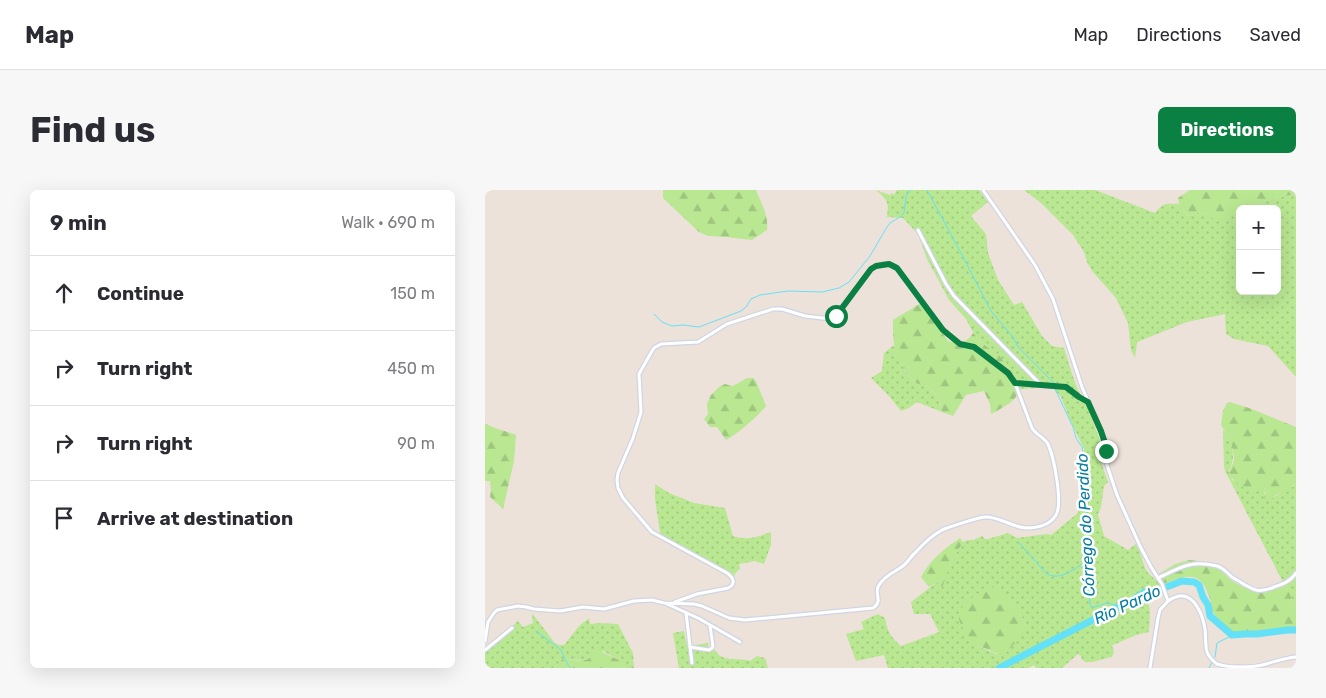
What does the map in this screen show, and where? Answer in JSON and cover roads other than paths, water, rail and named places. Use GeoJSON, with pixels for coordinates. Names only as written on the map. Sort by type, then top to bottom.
{"type":"FeatureCollection","features":[{"type":"Feature","properties":{"kind":"street"},"geometry":{"type":"LineString","coordinates":[[983,190],[1035,265],[1053,299],[1082,387],[1105,443],[1107,465],[1117,494],[1140,546],[1162,584],[1168,601]]}},
{"type":"Feature","properties":{"kind":"street"},"geometry":{"type":"LineString","coordinates":[[917,230],[946,284],[961,305],[1041,386]]}},
{"type":"Feature","properties":{"kind":"street"},"geometry":{"type":"LineString","coordinates":[[664,603],[728,588],[734,584],[727,573],[652,532],[623,498],[618,488],[618,472],[633,438],[641,412],[639,374],[651,351],[661,344],[698,342],[727,324],[773,309],[783,309],[805,316],[831,319],[838,314],[871,269],[876,266],[889,264],[897,268],[943,330],[960,344],[974,347],[1008,373],[1015,383],[1032,428],[1049,446],[1058,485],[1059,507],[1057,514],[1049,522],[1036,528],[1025,528],[1008,524],[992,517],[983,517],[944,529],[919,549],[905,565],[886,576],[877,587],[879,601],[873,608],[737,619],[720,615],[702,606],[674,602]]}},
{"type":"Feature","properties":{"kind":"street"},"geometry":{"type":"LineString","coordinates":[[1015,383],[1066,387],[1088,402]]}},
{"type":"Feature","properties":{"kind":"street"},"geometry":{"type":"LineString","coordinates":[[1158,578],[1186,565],[1199,564],[1220,567],[1248,587],[1263,591],[1289,581],[1296,573]]}},
{"type":"Feature","properties":{"kind":"street"},"geometry":{"type":"LineString","coordinates":[[1150,668],[1157,618],[1160,610],[1168,601],[1177,596],[1191,599],[1195,604],[1205,628],[1207,652],[1209,657],[1217,664],[1233,668],[1263,665],[1296,657]]}},
{"type":"Feature","properties":{"kind":"street"},"geometry":{"type":"LineString","coordinates":[[485,641],[488,622],[491,615],[497,610],[511,607],[559,611],[583,607],[604,609],[645,600],[664,603],[686,612],[740,642]]}},
{"type":"Feature","properties":{"kind":"street"},"geometry":{"type":"LineString","coordinates":[[686,612],[693,662]]}},
{"type":"Feature","properties":{"kind":"street"},"geometry":{"type":"LineString","coordinates":[[690,647],[709,650],[713,648],[710,626]]}},
{"type":"Feature","properties":{"kind":"street"},"geometry":{"type":"LineString","coordinates":[[485,650],[512,628]]}},
{"type":"Feature","properties":{"kind":"waterway"},"geometry":{"type":"LineString","coordinates":[[654,314],[662,322],[672,326],[699,327],[741,311],[751,299],[760,295],[788,291],[822,292],[839,288],[849,282],[870,256],[890,223],[904,213],[906,197],[911,190]]}},
{"type":"Feature","properties":{"kind":"waterway","name":"Córrego do Perdido"},"geometry":{"type":"LineString","coordinates":[[927,190],[991,311],[1013,337],[1018,347],[1054,383],[1083,453],[1091,577],[1089,588],[1090,605],[1094,607],[1107,603],[1119,606]]}},
{"type":"Feature","properties":{"kind":"waterway"},"geometry":{"type":"LineString","coordinates":[[1018,542],[1051,576],[1068,573],[1088,560]]}},
{"type":"Feature","properties":{"kind":"waterway","name":"Rio Pardo"},"geometry":{"type":"LineString","coordinates":[[999,668],[1131,601],[1145,592],[1156,591],[1182,581],[1194,582],[1199,585],[1208,605],[1210,616],[1232,635],[1296,630]]}},
{"type":"Feature","properties":{"kind":"waterway"},"geometry":{"type":"LineString","coordinates":[[536,631],[561,650],[571,668]]}},
{"type":"Feature","properties":{"kind":"waterway"},"geometry":{"type":"LineString","coordinates":[[1215,657],[1217,643],[1233,635]]}},
{"type":"Feature","properties":{"kind":"waterway"},"geometry":{"type":"LineString","coordinates":[[1209,668],[1212,662]]}}]}
